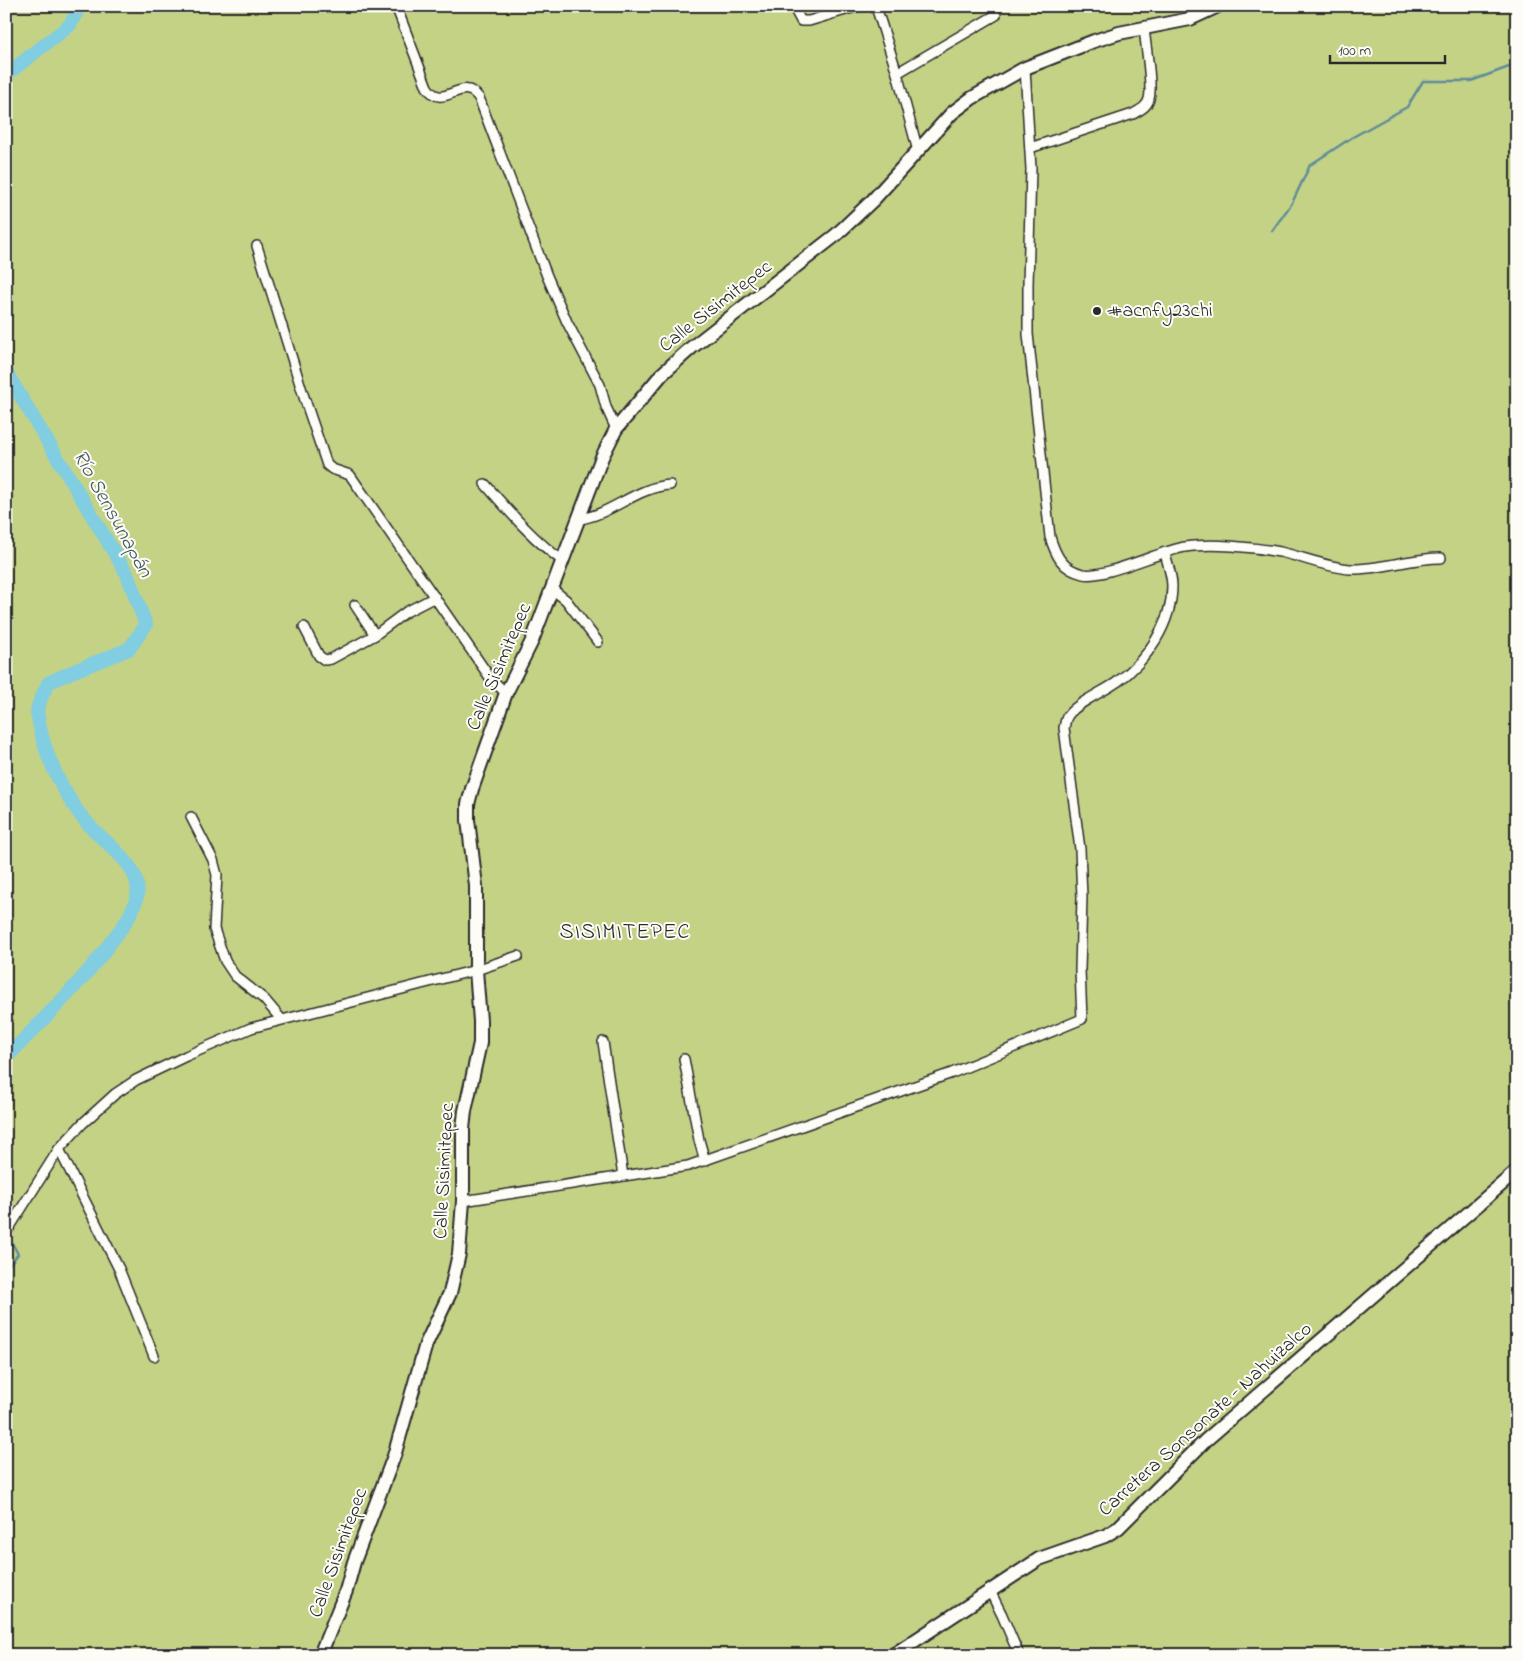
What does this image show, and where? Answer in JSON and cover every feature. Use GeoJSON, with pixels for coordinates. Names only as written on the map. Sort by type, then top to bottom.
{"type":"FeatureCollection","features":[{"type":"Feature","properties":{"kind":"street"},"geometry":{"type":"LineString","coordinates":[[396,6],[427,87],[432,94],[444,96],[468,89],[474,91],[479,98],[547,276],[567,322],[600,385],[606,407],[616,429]]}},
{"type":"Feature","properties":{"kind":"street"},"geometry":{"type":"LineString","coordinates":[[793,6],[801,21],[809,21],[859,6]]}},
{"type":"Feature","properties":{"kind":"street"},"geometry":{"type":"LineString","coordinates":[[875,6],[897,73],[918,151]]}},
{"type":"Feature","properties":{"kind":"street","name":"Calle Sisimitepec"},"geometry":{"type":"LineString","coordinates":[[320,1655],[346,1591],[354,1562],[394,1456],[429,1335],[450,1292],[459,1254],[463,1201],[465,1110],[480,1044],[476,970],[476,886],[468,820],[468,804],[475,777],[506,693],[532,641],[602,457],[616,429],[662,374],[691,348],[836,235],[873,200],[952,113],[980,93],[1025,68],[1110,36],[1190,18],[1218,6]]}},
{"type":"Feature","properties":{"kind":"street"},"geometry":{"type":"LineString","coordinates":[[897,73],[996,15]]}},
{"type":"Feature","properties":{"kind":"street"},"geometry":{"type":"LineString","coordinates":[[1030,148],[1133,114],[1144,108],[1149,99],[1150,87],[1144,27]]}},
{"type":"Feature","properties":{"kind":"street"},"geometry":{"type":"LineString","coordinates":[[1025,68],[1030,148],[1028,334],[1050,537],[1056,556],[1068,568],[1085,575],[1105,573],[1164,552],[1186,547],[1220,546],[1279,552],[1334,567],[1352,569],[1424,558],[1440,558]]}},
{"type":"Feature","properties":{"kind":"street"},"geometry":{"type":"LineString","coordinates":[[257,246],[324,459],[332,469],[350,475],[491,679],[506,693]]}},
{"type":"Feature","properties":{"kind":"street"},"geometry":{"type":"LineString","coordinates":[[484,484],[546,549],[563,561]]}},
{"type":"Feature","properties":{"kind":"street"},"geometry":{"type":"LineString","coordinates":[[579,520],[597,514],[631,496],[656,486],[670,485]]}},
{"type":"Feature","properties":{"kind":"street"},"geometry":{"type":"LineString","coordinates":[[463,1201],[688,1166],[952,1073],[1082,1019],[1080,849],[1064,728],[1067,717],[1076,708],[1117,682],[1137,665],[1157,638],[1170,608],[1172,584],[1164,552]]}},
{"type":"Feature","properties":{"kind":"street"},"geometry":{"type":"LineString","coordinates":[[552,590],[566,600],[598,642]]}},
{"type":"Feature","properties":{"kind":"street"},"geometry":{"type":"LineString","coordinates":[[304,628],[319,656],[325,660],[331,659],[375,635],[406,612],[434,596]]}},
{"type":"Feature","properties":{"kind":"street"},"geometry":{"type":"LineString","coordinates":[[356,605],[375,635]]}},
{"type":"Feature","properties":{"kind":"street"},"geometry":{"type":"LineString","coordinates":[[191,817],[213,860],[217,875],[214,929],[224,961],[235,976],[264,999],[281,1019]]}},
{"type":"Feature","properties":{"kind":"street"},"geometry":{"type":"LineString","coordinates":[[6,1234],[59,1149],[82,1124],[115,1094],[136,1080],[230,1037],[281,1019],[476,970],[518,956]]}},
{"type":"Feature","properties":{"kind":"street"},"geometry":{"type":"LineString","coordinates":[[603,1042],[623,1176]]}},
{"type":"Feature","properties":{"kind":"street"},"geometry":{"type":"LineString","coordinates":[[684,1059],[699,1140],[705,1161]]}},
{"type":"Feature","properties":{"kind":"street"},"geometry":{"type":"LineString","coordinates":[[59,1149],[118,1269],[154,1356]]}},
{"type":"Feature","properties":{"kind":"street","name":"Carretera Sonsonate - Nahuizalco"},"geometry":{"type":"LineString","coordinates":[[893,1655],[1039,1559],[1105,1536],[1118,1528],[1213,1434],[1517,1172]]}},
{"type":"Feature","properties":{"kind":"street"},"geometry":{"type":"LineString","coordinates":[[990,1591],[1019,1655]]}},
{"type":"Feature","properties":{"kind":"green space"},"geometry":{"type":"Polygon","coordinates":[[[6,6],[1517,6],[1517,1655],[6,1655],[6,6]]]}},
{"type":"Feature","properties":{"kind":"waterway","name":"Río Sensunapán"},"geometry":{"type":"LineString","coordinates":[[6,75],[70,25],[80,6]]}},
{"type":"Feature","properties":{"kind":"waterway"},"geometry":{"type":"LineString","coordinates":[[1272,231],[1292,203],[1310,165],[1351,138],[1407,107],[1423,81],[1471,81],[1509,67],[1517,62]]}},
{"type":"Feature","properties":{"kind":"waterway","name":"Río Sensunapán"},"geometry":{"type":"LineString","coordinates":[[6,372],[127,574],[146,625],[129,649],[48,683],[39,704],[37,713],[42,736],[51,763],[64,790],[88,824],[130,867],[138,889],[131,914],[97,961],[6,1058]]}},
{"type":"Feature","properties":{"kind":"waterway"},"geometry":{"type":"LineString","coordinates":[[6,1269],[18,1254],[12,1243]]}},
{"type":"Feature","properties":{"kind":"place","name":"#acnfy23chi"},"geometry":{"type":"Point","coordinates":[1097,311]}},
{"type":"Feature","properties":{"kind":"district","name":"SISIMITEPEC"},"geometry":{"type":"Point","coordinates":[625,933]}}]}
